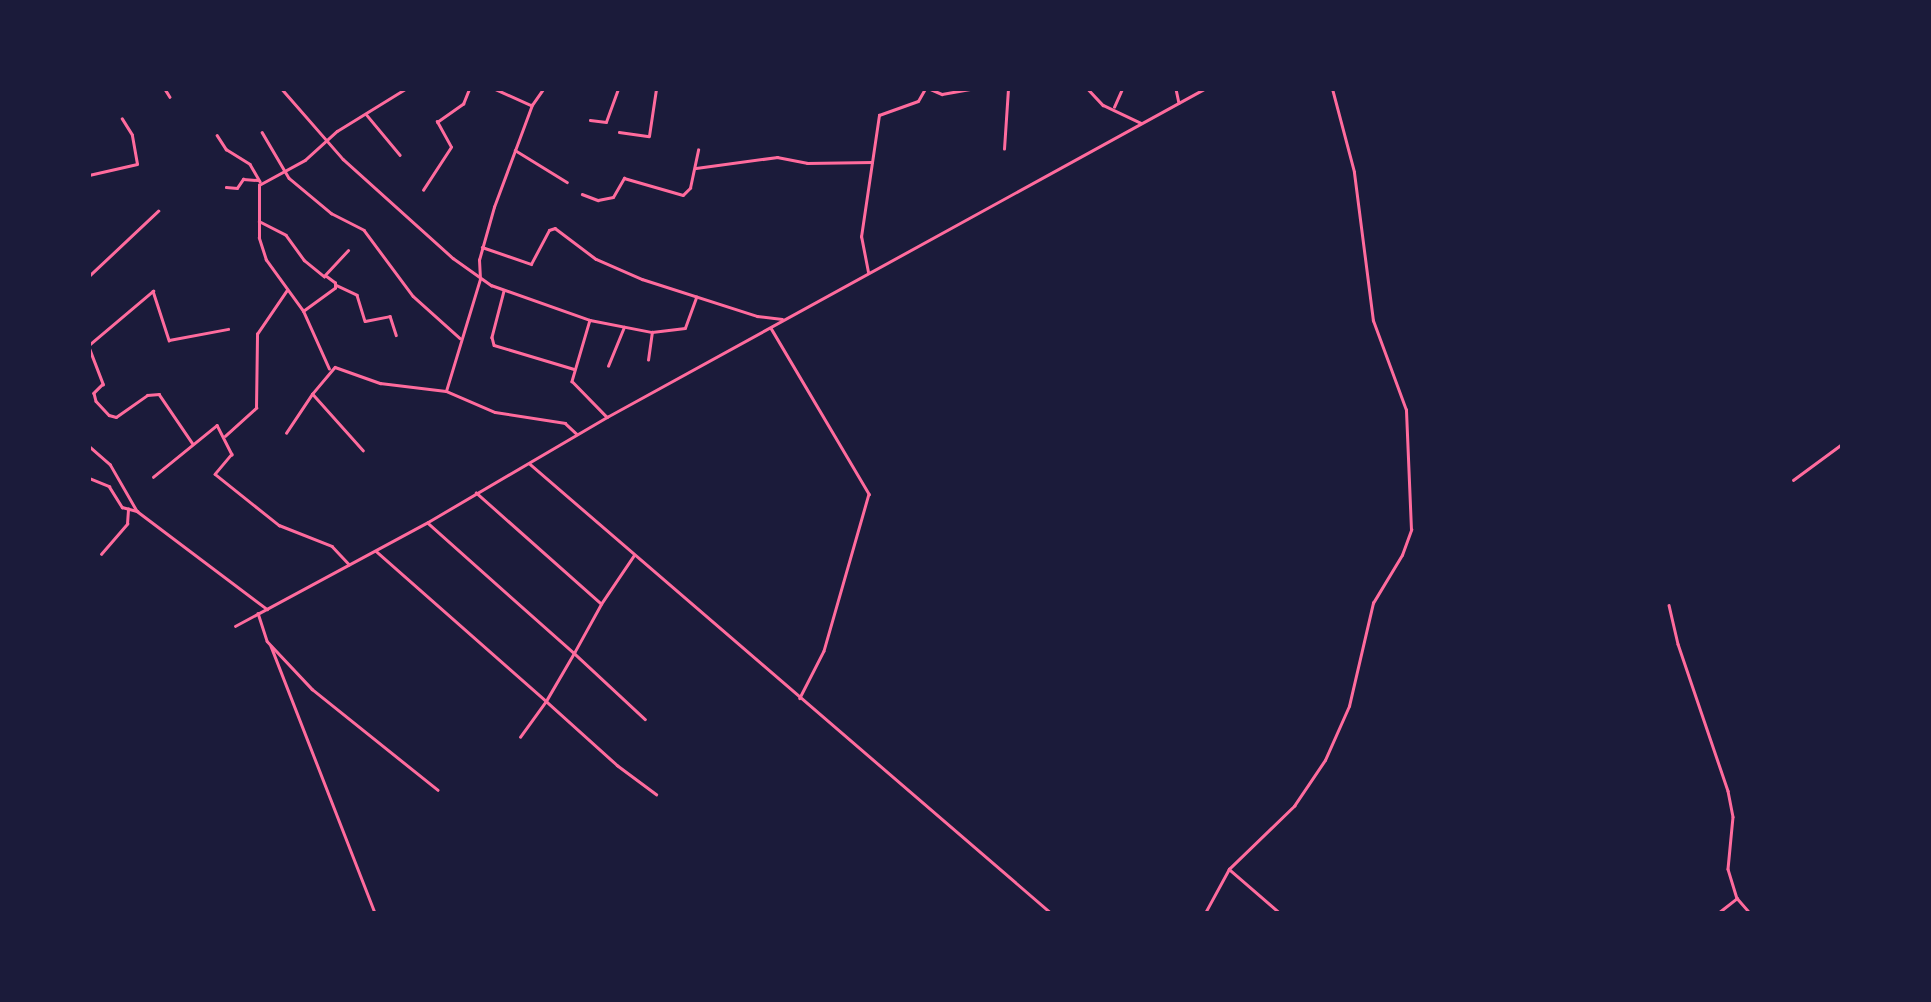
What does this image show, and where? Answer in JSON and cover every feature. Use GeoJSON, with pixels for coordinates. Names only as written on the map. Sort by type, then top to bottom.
{"type":"FeatureCollection","features":[{"type":"Feature","properties":{"kind":"street"},"geometry":{"type":"LineString","coordinates":[[165,89],[170,97]]}},
{"type":"Feature","properties":{"kind":"street"},"geometry":{"type":"LineString","coordinates":[[282,89],[328,143],[480,279],[504,291],[590,320],[652,332],[685,328],[696,297]]}},
{"type":"Feature","properties":{"kind":"street"},"geometry":{"type":"LineString","coordinates":[[226,187],[237,188],[243,179],[259,181],[286,171],[328,143],[337,131],[405,89]]}},
{"type":"Feature","properties":{"kind":"street"},"geometry":{"type":"LineString","coordinates":[[423,190],[451,147],[437,122],[463,104],[469,89]]}},
{"type":"Feature","properties":{"kind":"street"},"geometry":{"type":"LineString","coordinates":[[495,89],[532,105]]}},
{"type":"Feature","properties":{"kind":"street"},"geometry":{"type":"LineString","coordinates":[[446,391],[480,279],[482,247],[532,105],[543,89]]}},
{"type":"Feature","properties":{"kind":"street"},"geometry":{"type":"LineString","coordinates":[[599,89],[676,89]]}},
{"type":"Feature","properties":{"kind":"street"},"geometry":{"type":"LineString","coordinates":[[868,272],[861,237],[879,115],[918,101],[927,89],[942,94],[970,89]]}},
{"type":"Feature","properties":{"kind":"street"},"geometry":{"type":"LineString","coordinates":[[1004,149],[1008,89]]}},
{"type":"Feature","properties":{"kind":"street"},"geometry":{"type":"LineString","coordinates":[[1112,108],[1117,106],[1122,89]]}},
{"type":"Feature","properties":{"kind":"street"},"geometry":{"type":"LineString","coordinates":[[1176,89],[1179,103]]}},
{"type":"Feature","properties":{"kind":"street"},"geometry":{"type":"LineString","coordinates":[[235,626],[428,522],[607,417],[868,272],[1204,89]]}},
{"type":"Feature","properties":{"kind":"street"},"geometry":{"type":"LineString","coordinates":[[1205,913],[1228,869],[1294,806],[1325,760],[1349,706],[1373,603],[1402,555],[1411,530],[1406,410],[1373,321],[1354,172],[1332,89]]}},
{"type":"Feature","properties":{"kind":"street"},"geometry":{"type":"LineString","coordinates":[[619,132],[649,136],[657,90]]}},
{"type":"Feature","properties":{"kind":"street"},"geometry":{"type":"LineString","coordinates":[[1090,90],[1112,108],[1140,123]]}},
{"type":"Feature","properties":{"kind":"street"},"geometry":{"type":"LineString","coordinates":[[590,120],[606,122],[620,91]]}},
{"type":"Feature","properties":{"kind":"street"},"geometry":{"type":"LineString","coordinates":[[366,114],[400,155]]}},
{"type":"Feature","properties":{"kind":"street"},"geometry":{"type":"LineString","coordinates":[[89,175],[136,164],[132,135],[121,119]]}},
{"type":"Feature","properties":{"kind":"street"},"geometry":{"type":"LineString","coordinates":[[262,132],[286,171],[331,213],[364,230],[413,296],[460,338]]}},
{"type":"Feature","properties":{"kind":"street"},"geometry":{"type":"LineString","coordinates":[[217,135],[226,149],[250,164],[259,181],[259,221],[266,260],[303,311],[329,369]]}},
{"type":"Feature","properties":{"kind":"street"},"geometry":{"type":"LineString","coordinates":[[582,194],[597,200],[613,197],[624,178],[683,195],[696,167],[698,149]]}},
{"type":"Feature","properties":{"kind":"street"},"geometry":{"type":"LineString","coordinates":[[515,150],[568,181]]}},
{"type":"Feature","properties":{"kind":"street"},"geometry":{"type":"LineString","coordinates":[[696,167],[777,157],[820,164],[872,162]]}},
{"type":"Feature","properties":{"kind":"street"},"geometry":{"type":"LineString","coordinates":[[89,276],[158,211]]}},
{"type":"Feature","properties":{"kind":"street"},"geometry":{"type":"LineString","coordinates":[[259,221],[286,235],[304,260],[336,285],[357,295],[365,321],[390,316],[396,335]]}},
{"type":"Feature","properties":{"kind":"street"},"geometry":{"type":"LineString","coordinates":[[482,247],[531,264],[549,230],[555,228],[596,258],[696,297],[757,316],[785,319]]}},
{"type":"Feature","properties":{"kind":"street"},"geometry":{"type":"LineString","coordinates":[[326,276],[348,250]]}},
{"type":"Feature","properties":{"kind":"street"},"geometry":{"type":"LineString","coordinates":[[303,311],[336,285]]}},
{"type":"Feature","properties":{"kind":"street"},"geometry":{"type":"LineString","coordinates":[[225,436],[256,408],[257,334],[287,290]]}},
{"type":"Feature","properties":{"kind":"street"},"geometry":{"type":"LineString","coordinates":[[193,444],[159,394],[147,395],[116,417],[109,415],[96,401],[94,393],[103,384],[89,346],[153,291],[169,340],[228,330]]}},
{"type":"Feature","properties":{"kind":"street"},"geometry":{"type":"LineString","coordinates":[[504,291],[492,337],[494,345],[575,370]]}},
{"type":"Feature","properties":{"kind":"street"},"geometry":{"type":"LineString","coordinates":[[590,320],[575,370],[575,389],[607,417]]}},
{"type":"Feature","properties":{"kind":"street"},"geometry":{"type":"LineString","coordinates":[[608,366],[624,327]]}},
{"type":"Feature","properties":{"kind":"street"},"geometry":{"type":"LineString","coordinates":[[771,328],[869,494],[824,651],[800,698]]}},
{"type":"Feature","properties":{"kind":"street"},"geometry":{"type":"LineString","coordinates":[[648,360],[652,332]]}},
{"type":"Feature","properties":{"kind":"street"},"geometry":{"type":"LineString","coordinates":[[286,433],[329,369],[343,366],[380,383],[446,391],[495,412],[565,423],[577,435]]}},
{"type":"Feature","properties":{"kind":"street"},"geometry":{"type":"LineString","coordinates":[[312,394],[363,451]]}},
{"type":"Feature","properties":{"kind":"street"},"geometry":{"type":"LineString","coordinates":[[153,477],[217,425],[232,454],[229,463],[215,474],[279,526],[332,546],[349,564]]}},
{"type":"Feature","properties":{"kind":"street"},"geometry":{"type":"LineString","coordinates":[[1793,480],[1842,444]]}},
{"type":"Feature","properties":{"kind":"street"},"geometry":{"type":"LineString","coordinates":[[89,446],[110,464],[137,511],[267,609]]}},
{"type":"Feature","properties":{"kind":"street"},"geometry":{"type":"LineString","coordinates":[[530,464],[1051,913]]}},
{"type":"Feature","properties":{"kind":"street"},"geometry":{"type":"LineString","coordinates":[[89,478],[109,486],[118,505],[137,511]]}},
{"type":"Feature","properties":{"kind":"street"},"geometry":{"type":"LineString","coordinates":[[475,493],[601,604]]}},
{"type":"Feature","properties":{"kind":"street"},"geometry":{"type":"LineString","coordinates":[[101,554],[127,524],[128,509]]}},
{"type":"Feature","properties":{"kind":"street"},"geometry":{"type":"LineString","coordinates":[[428,522],[645,719]]}},
{"type":"Feature","properties":{"kind":"street"},"geometry":{"type":"LineString","coordinates":[[376,551],[597,748],[656,794]]}},
{"type":"Feature","properties":{"kind":"street"},"geometry":{"type":"LineString","coordinates":[[520,737],[546,701],[601,604],[634,555]]}},
{"type":"Feature","properties":{"kind":"street"},"geometry":{"type":"LineString","coordinates":[[1669,605],[1678,644],[1728,791],[1733,817],[1728,869],[1737,898],[1750,913]]}},
{"type":"Feature","properties":{"kind":"street"},"geometry":{"type":"LineString","coordinates":[[258,613],[261,631],[271,646],[375,913]]}},
{"type":"Feature","properties":{"kind":"street"},"geometry":{"type":"LineString","coordinates":[[271,646],[367,736],[438,790]]}},
{"type":"Feature","properties":{"kind":"street"},"geometry":{"type":"LineString","coordinates":[[1228,869],[1280,913]]}},
{"type":"Feature","properties":{"kind":"street"},"geometry":{"type":"LineString","coordinates":[[1718,913],[1737,898]]}}]}
